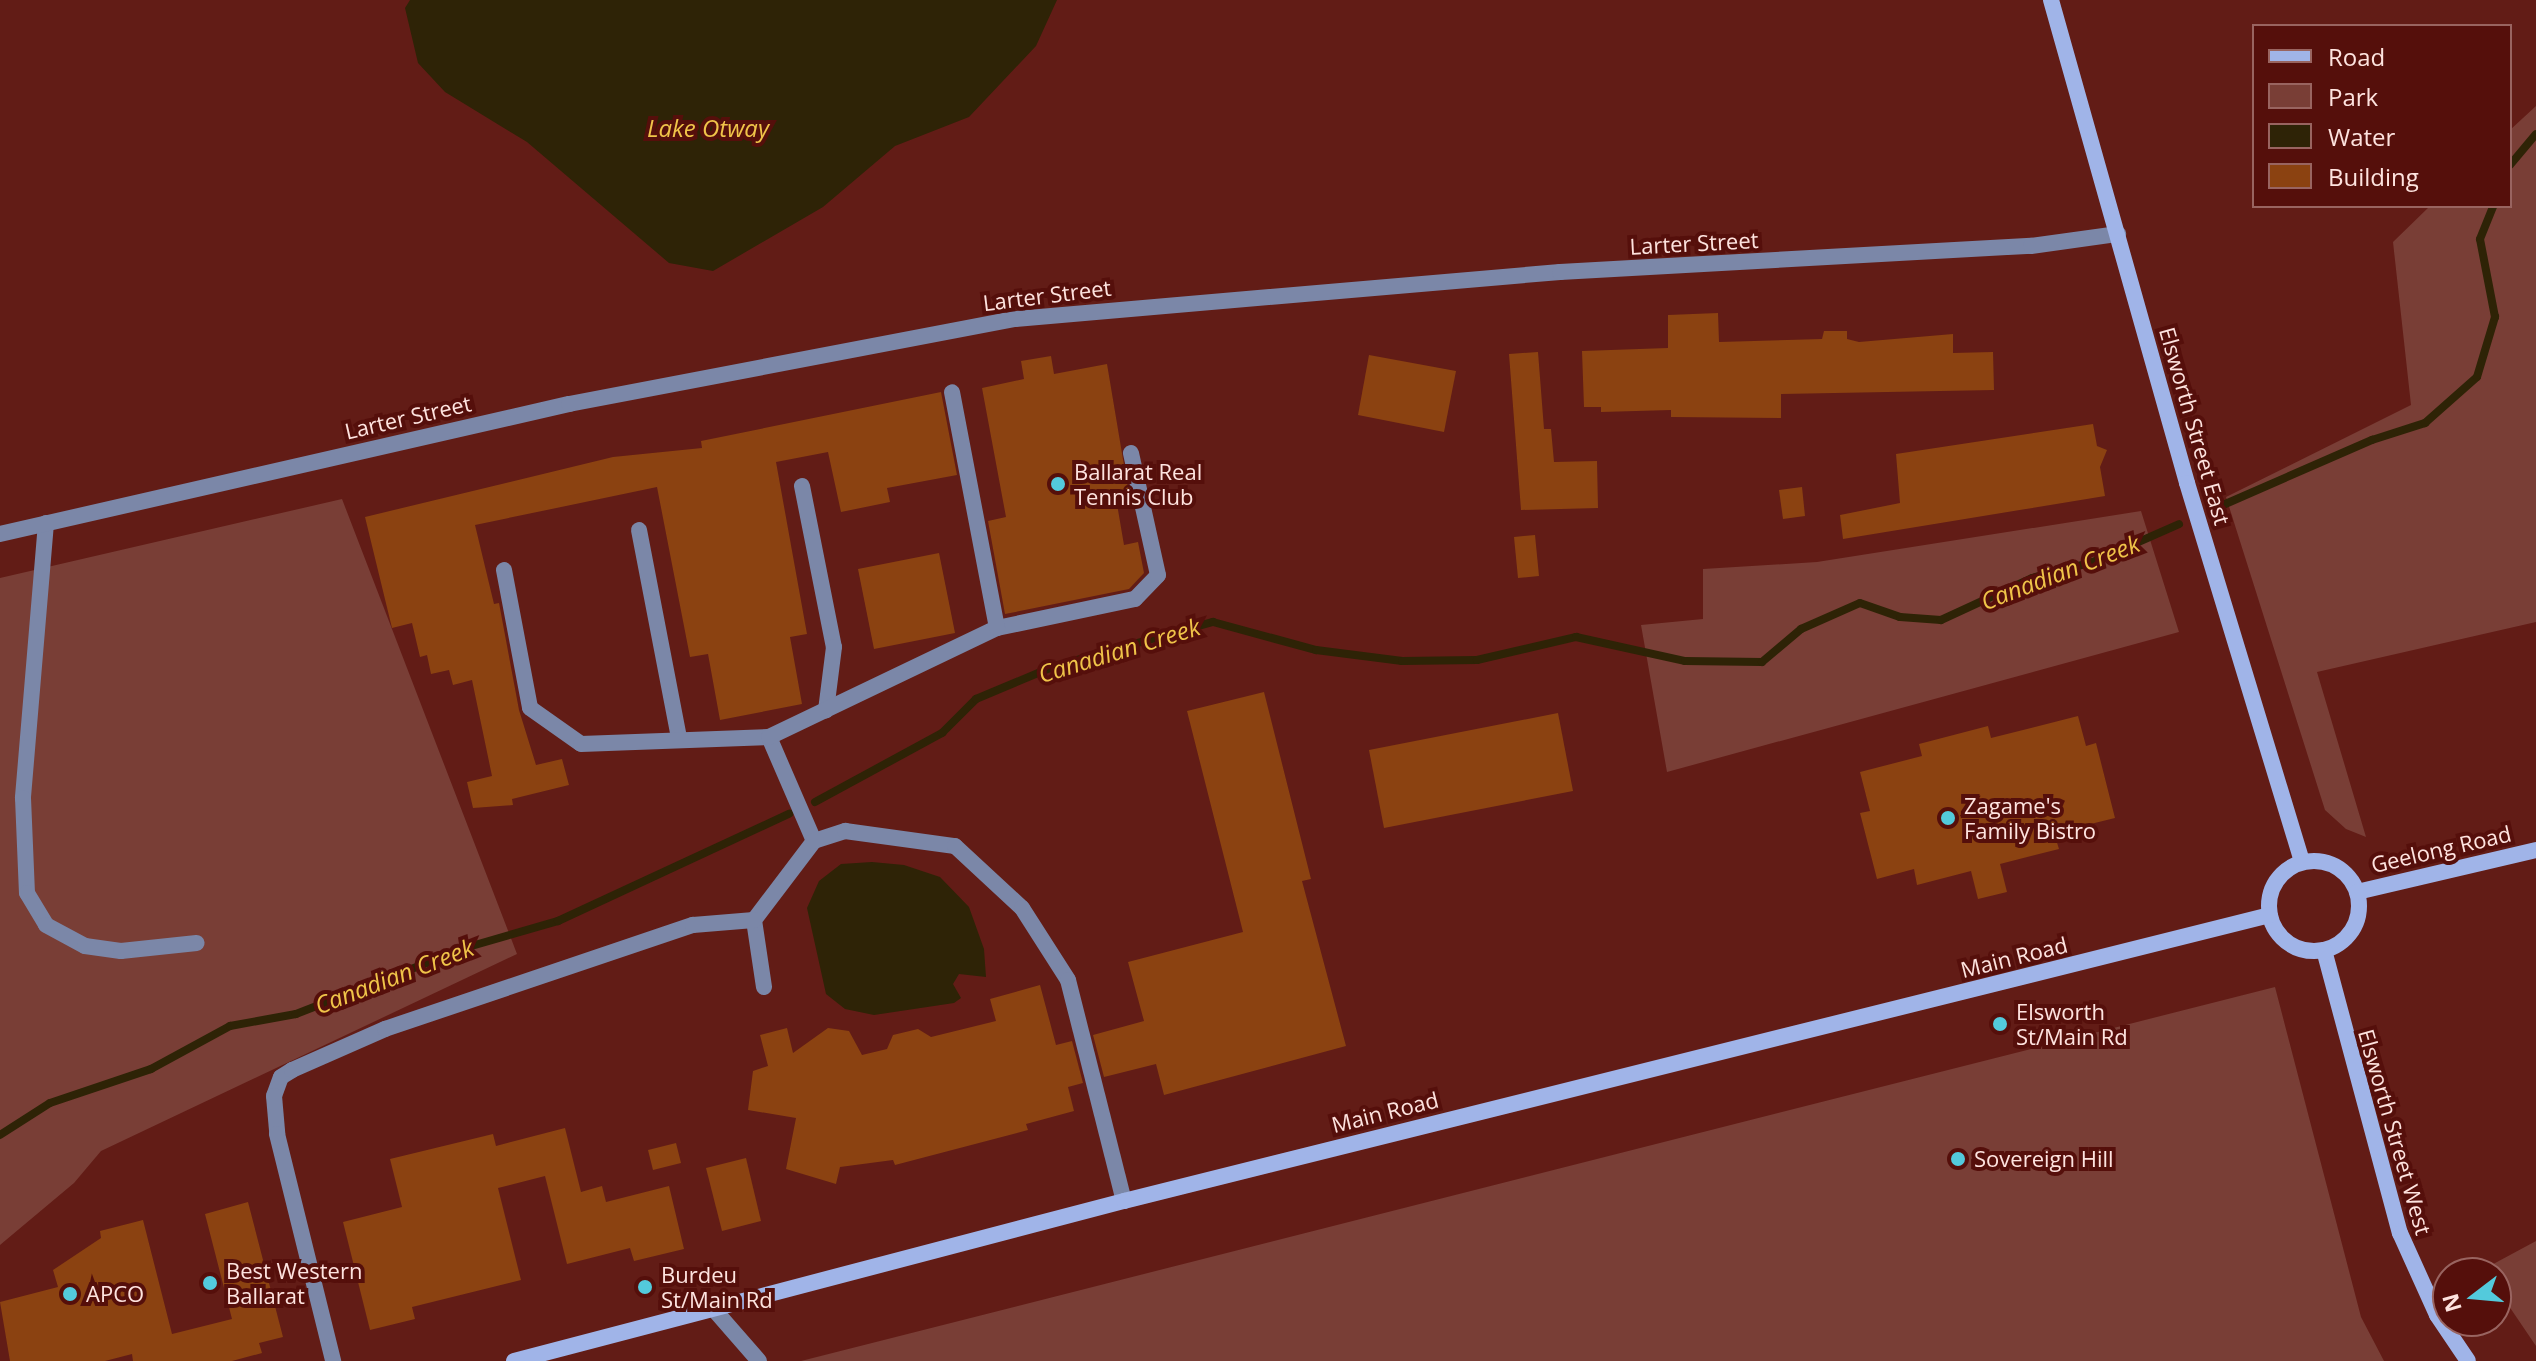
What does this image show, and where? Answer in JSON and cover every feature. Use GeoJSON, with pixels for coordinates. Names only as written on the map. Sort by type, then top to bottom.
{"type":"FeatureCollection","features":[{"type":"Feature","properties":{"kind":"main road","name":"Elsworth Street East"},"geometry":{"type":"LineString","coordinates":[[2051,0],[2302,862]]}},
{"type":"Feature","properties":{"kind":"main road","name":"Geelong Road"},"geometry":{"type":"LineString","coordinates":[[2357,892],[2536,850]]}},
{"type":"Feature","properties":{"kind":"main road"},"geometry":{"type":"LineString","coordinates":[[2302,862],[2331,864],[2357,892],[2353,928],[2324,950],[2289,944],[2270,915],[2275,882],[2302,862]]}},
{"type":"Feature","properties":{"kind":"main road","name":"Main Road"},"geometry":{"type":"LineString","coordinates":[[514,1361],[711,1306],[1124,1201],[2270,915]]}},
{"type":"Feature","properties":{"kind":"main road","name":"Elsworth Street West"},"geometry":{"type":"LineString","coordinates":[[2324,950],[2400,1233],[2437,1315],[2468,1361]]}},
{"type":"Feature","properties":{"kind":"street","name":"Larter Street"},"geometry":{"type":"LineString","coordinates":[[0,534],[554,407],[1015,319],[1551,273],[2031,246],[2118,234]]}},
{"type":"Feature","properties":{"kind":"street"},"geometry":{"type":"LineString","coordinates":[[952,392],[997,628]]}},
{"type":"Feature","properties":{"kind":"street"},"geometry":{"type":"LineString","coordinates":[[504,570],[530,708],[581,744],[769,737],[997,628],[1135,599],[1158,575],[1131,453]]}},
{"type":"Feature","properties":{"kind":"street"},"geometry":{"type":"LineString","coordinates":[[802,486],[834,647],[826,710]]}},
{"type":"Feature","properties":{"kind":"street"},"geometry":{"type":"LineString","coordinates":[[46,523],[23,798],[27,893],[46,925],[85,946],[121,951],[197,943]]}},
{"type":"Feature","properties":{"kind":"street"},"geometry":{"type":"LineString","coordinates":[[639,530],[679,738]]}},
{"type":"Feature","properties":{"kind":"street"},"geometry":{"type":"LineString","coordinates":[[769,737],[814,841]]}},
{"type":"Feature","properties":{"kind":"street"},"geometry":{"type":"LineString","coordinates":[[764,987],[754,920],[814,841],[845,831],[955,846],[1022,908],[1068,980],[1124,1201]]}},
{"type":"Feature","properties":{"kind":"street"},"geometry":{"type":"LineString","coordinates":[[333,1361],[277,1134],[274,1096],[281,1077],[385,1029],[693,925],[754,920]]}},
{"type":"Feature","properties":{"kind":"street"},"geometry":{"type":"LineString","coordinates":[[711,1306],[759,1361]]}},
{"type":"Feature","properties":{"kind":"green space"},"geometry":{"type":"Polygon","coordinates":[[[2536,106],[2536,622],[2317,672],[2366,837],[2346,829],[2325,810],[2226,497],[2411,405],[2393,242],[2428,208],[2512,208],[2512,128],[2536,106]]]}},
{"type":"Feature","properties":{"kind":"green space"},"geometry":{"type":"Polygon","coordinates":[[[342,499],[517,954],[101,1151],[74,1183],[0,1245],[0,578],[342,499]]]}},
{"type":"Feature","properties":{"kind":"green space"},"geometry":{"type":"Polygon","coordinates":[[[2141,511],[2179,632],[1667,772],[1641,625],[1703,619],[1703,569],[1817,562],[2141,511]]]}},
{"type":"Feature","properties":{"kind":"green space","name":"Sovereign Hill"},"geometry":{"type":"Polygon","coordinates":[[[2275,987],[2361,1317],[2384,1361],[801,1361],[2275,987]]]}},
{"type":"Feature","properties":{"kind":"green space"},"geometry":{"type":"Polygon","coordinates":[[[2536,1241],[2536,1346],[2512,1311],[2512,1257],[2506,1257],[2536,1241]]]}},
{"type":"Feature","properties":{"kind":"water","name":"Lake Otway"},"geometry":{"type":"Polygon","coordinates":[[[410,0],[1057,0],[1036,46],[969,117],[895,146],[823,207],[713,271],[669,263],[527,142],[445,92],[418,63],[405,8],[410,0]]]}},
{"type":"Feature","properties":{"kind":"water"},"geometry":{"type":"Polygon","coordinates":[[[872,862],[904,865],[940,877],[969,907],[984,949],[986,977],[959,974],[953,984],[961,998],[954,1003],[874,1015],[845,1009],[826,994],[807,908],[819,881],[841,864],[872,862]]]}},
{"type":"Feature","properties":{"kind":"building"},"geometry":{"type":"Polygon","coordinates":[[[1718,313],[1719,342],[1822,339],[1824,331],[1847,331],[1847,339],[1859,342],[1953,334],[1953,353],[1993,352],[1994,390],[1781,394],[1781,418],[1671,417],[1671,410],[1601,412],[1601,407],[1584,407],[1582,351],[1668,348],[1668,315],[1718,313]]]}},
{"type":"Feature","properties":{"kind":"building"},"geometry":{"type":"Polygon","coordinates":[[[1538,352],[1544,429],[1551,429],[1554,462],[1597,461],[1598,508],[1521,510],[1509,354],[1538,352]]]}},
{"type":"Feature","properties":{"kind":"building"},"geometry":{"type":"Polygon","coordinates":[[[1369,355],[1456,371],[1444,432],[1358,415],[1369,355]]]}},
{"type":"Feature","properties":{"kind":"building"},"geometry":{"type":"Polygon","coordinates":[[[1051,356],[1054,374],[1107,364],[1130,501],[1117,504],[1124,545],[1138,542],[1144,573],[1129,589],[1005,614],[988,521],[1006,517],[982,388],[1024,379],[1021,361],[1051,356]]]}},
{"type":"Feature","properties":{"kind":"building"},"geometry":{"type":"Polygon","coordinates":[[[941,392],[957,475],[887,488],[890,502],[841,512],[828,452],[776,462],[807,634],[790,637],[802,704],[720,720],[708,654],[690,657],[657,487],[475,525],[494,604],[499,603],[519,710],[536,765],[562,759],[569,785],[512,799],[513,805],[473,808],[467,782],[492,776],[472,680],[453,685],[449,670],[431,674],[427,655],[420,657],[412,623],[392,628],[365,517],[613,457],[702,448],[701,441],[941,392]]]}},
{"type":"Feature","properties":{"kind":"building"},"geometry":{"type":"Polygon","coordinates":[[[2093,424],[2097,446],[2107,450],[2100,467],[2105,496],[1843,539],[1840,515],[1900,503],[1896,454],[2093,424]]]}},
{"type":"Feature","properties":{"kind":"building"},"geometry":{"type":"Polygon","coordinates":[[[1802,487],[1805,516],[1783,519],[1779,490],[1802,487]]]}},
{"type":"Feature","properties":{"kind":"building"},"geometry":{"type":"Polygon","coordinates":[[[1535,535],[1539,576],[1518,578],[1514,537],[1535,535]]]}},
{"type":"Feature","properties":{"kind":"building"},"geometry":{"type":"Polygon","coordinates":[[[939,553],[955,633],[874,649],[858,569],[939,553]]]}},
{"type":"Feature","properties":{"kind":"building"},"geometry":{"type":"Polygon","coordinates":[[[1264,692],[1311,879],[1302,881],[1346,1046],[1164,1095],[1156,1064],[1104,1077],[1093,1035],[1144,1021],[1128,962],[1243,932],[1187,711],[1264,692]]]}},
{"type":"Feature","properties":{"kind":"building"},"geometry":{"type":"Polygon","coordinates":[[[1558,713],[1573,791],[1384,828],[1369,750],[1558,713]]]}},
{"type":"Feature","properties":{"kind":"building"},"geometry":{"type":"Polygon","coordinates":[[[2078,716],[2086,746],[2096,743],[2115,818],[2054,833],[2059,849],[2000,864],[2007,892],[1978,899],[1971,871],[1917,885],[1914,869],[1877,879],[1860,813],[1870,811],[1860,772],[1922,756],[1919,744],[1988,726],[1991,738],[2078,716]]]}},
{"type":"Feature","properties":{"kind":"building"},"geometry":{"type":"Polygon","coordinates":[[[1040,985],[1056,1045],[1072,1041],[1083,1083],[1068,1087],[1074,1111],[1026,1124],[1028,1130],[895,1165],[893,1160],[840,1167],[836,1184],[786,1169],[796,1118],[748,1110],[753,1071],[768,1066],[760,1035],[787,1028],[793,1053],[828,1028],[849,1031],[862,1055],[887,1049],[893,1035],[918,1029],[931,1037],[996,1021],[990,999],[1040,985]]]}},
{"type":"Feature","properties":{"kind":"building"},"geometry":{"type":"Polygon","coordinates":[[[565,1128],[581,1192],[602,1186],[606,1202],[669,1186],[684,1249],[634,1261],[630,1248],[567,1264],[545,1176],[498,1188],[521,1280],[412,1307],[415,1319],[370,1330],[343,1222],[402,1207],[390,1159],[493,1134],[496,1146],[565,1128]]]}},
{"type":"Feature","properties":{"kind":"building"},"geometry":{"type":"Polygon","coordinates":[[[676,1143],[681,1163],[653,1170],[648,1150],[676,1143]]]}},
{"type":"Feature","properties":{"kind":"building"},"geometry":{"type":"Polygon","coordinates":[[[746,1158],[761,1221],[722,1231],[706,1168],[746,1158]]]}},
{"type":"Feature","properties":{"kind":"building"},"geometry":{"type":"Polygon","coordinates":[[[248,1202],[283,1337],[259,1343],[262,1353],[232,1361],[133,1361],[132,1354],[105,1361],[10,1361],[0,1302],[58,1287],[53,1270],[101,1238],[100,1231],[143,1220],[172,1334],[232,1319],[205,1214],[248,1202]]]}},
{"type":"Feature","properties":{"kind":"waterway","name":"Canadian Creek"},"geometry":{"type":"LineString","coordinates":[[2512,163],[2536,134]]}},
{"type":"Feature","properties":{"kind":"waterway","name":"Canadian Creek"},"geometry":{"type":"LineString","coordinates":[[2223,505],[2372,440],[2425,423],[2477,377],[2495,317],[2480,239],[2492,208]]}},
{"type":"Feature","properties":{"kind":"waterway","name":"Canadian Creek"},"geometry":{"type":"LineString","coordinates":[[815,802],[942,733],[976,699],[1055,666],[1213,622],[1316,650],[1402,661],[1477,660],[1576,637],[1685,661],[1762,662],[1801,629],[1860,603],[1900,617],[1941,620],[2032,578],[2093,562],[2179,524]]}},
{"type":"Feature","properties":{"kind":"waterway","name":"Canadian Creek"},"geometry":{"type":"LineString","coordinates":[[0,1135],[50,1103],[151,1069],[230,1026],[296,1014],[468,947],[558,921],[789,814]]}},
{"type":"Feature","properties":{"kind":"place","name":"Ballarat Real Tennis Club"},"geometry":{"type":"Point","coordinates":[1058,484]}},
{"type":"Feature","properties":{"kind":"place","name":"Zagame's Family Bistro"},"geometry":{"type":"Point","coordinates":[1948,818]}},
{"type":"Feature","properties":{"kind":"place","name":"Elsworth St/Main Rd"},"geometry":{"type":"Point","coordinates":[2000,1024]}},
{"type":"Feature","properties":{"kind":"place","name":"Sovereign Hill"},"geometry":{"type":"Point","coordinates":[1958,1159]}},
{"type":"Feature","properties":{"kind":"place","name":"Best Western Ballarat"},"geometry":{"type":"Point","coordinates":[210,1283]}},
{"type":"Feature","properties":{"kind":"place","name":"Burdeu St/Main Rd"},"geometry":{"type":"Point","coordinates":[645,1287]}},
{"type":"Feature","properties":{"kind":"place","name":"APCO"},"geometry":{"type":"Point","coordinates":[70,1294]}}]}
